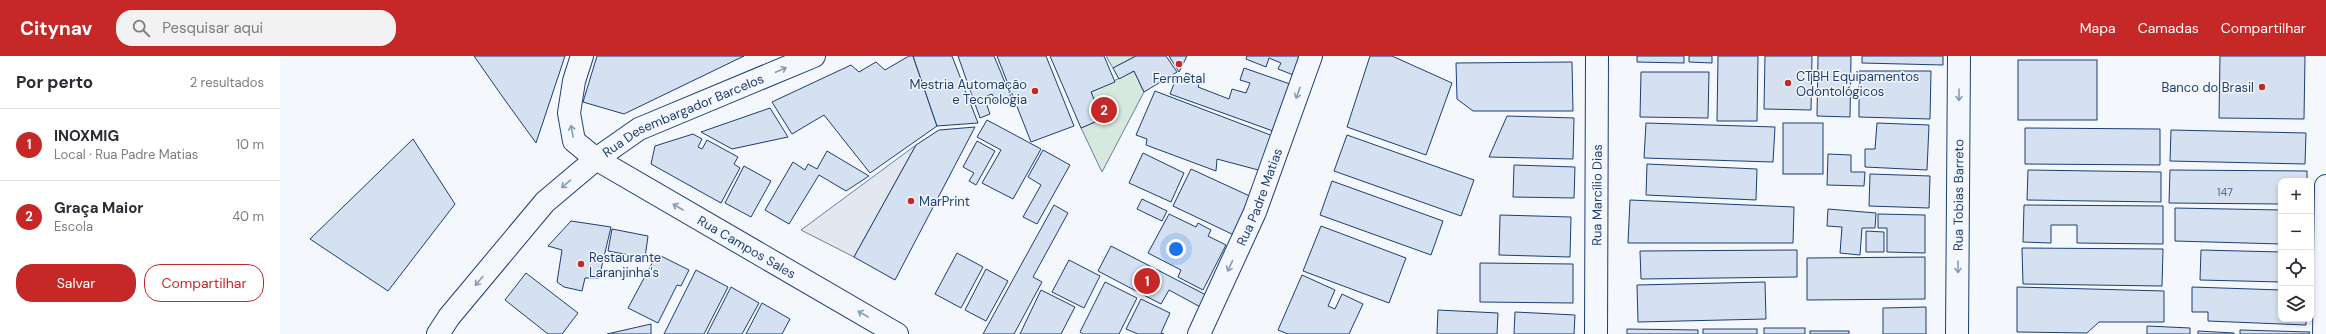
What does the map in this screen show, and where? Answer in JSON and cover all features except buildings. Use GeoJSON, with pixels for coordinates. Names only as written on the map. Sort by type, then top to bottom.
{"type":"FeatureCollection","features":[{"type":"Feature","properties":{"kind":"street","name":"Rua Campos Sales"},"geometry":{"type":"LineString","coordinates":[[582,56],[574,81],[569,113],[574,141],[596,159],[897,334]]}},
{"type":"Feature","properties":{"kind":"street","name":"Rua Desembargador Barcelos"},"geometry":{"type":"LineString","coordinates":[[438,334],[449,317],[545,202],[596,159],[639,130],[814,56]]}},
{"type":"Feature","properties":{"kind":"street","name":"Rua Padre Matias"},"geometry":{"type":"LineString","coordinates":[[1199,334],[1255,212],[1311,56]]}},
{"type":"Feature","properties":{"kind":"street","name":"Rua Marcílio Dias"},"geometry":{"type":"LineString","coordinates":[[1596,334],[1597,56]]}},
{"type":"Feature","properties":{"kind":"street","name":"Rua Tobias Barreto"},"geometry":{"type":"LineString","coordinates":[[1957,334],[1959,56]]}},
{"type":"Feature","properties":{"kind":"street"},"geometry":{"type":"LineString","coordinates":[[2324,334],[2326,186]]}},
{"type":"Feature","properties":{"kind":"shaded area"},"geometry":{"type":"Polygon","coordinates":[[[1106,56],[1136,56],[1113,68],[1106,56]]]}},
{"type":"Feature","properties":{"kind":"shaded area"},"geometry":{"type":"Polygon","coordinates":[[[1134,71],[1144,92],[1102,172],[1081,128],[1102,119],[1091,92],[1134,71]]]}},
{"type":"Feature","properties":{"kind":"shaded area"},"geometry":{"type":"Polygon","coordinates":[[[916,145],[854,257],[801,230],[916,145]]]}},
{"type":"Feature","properties":{"kind":"place","name":"Fermetal"},"geometry":{"type":"Point","coordinates":[1179,64]}},
{"type":"Feature","properties":{"kind":"place","name":"CTBH Equipamentos Odontológicos"},"geometry":{"type":"Point","coordinates":[1788,83]}},
{"type":"Feature","properties":{"kind":"place","name":"Banco do Brasil"},"geometry":{"type":"Point","coordinates":[2262,87]}},
{"type":"Feature","properties":{"kind":"place","name":"Mestria Automação e Tecnologia"},"geometry":{"type":"Point","coordinates":[1035,91]}},
{"type":"Feature","properties":{"kind":"place","name":"Graça Maior"},"geometry":{"type":"Point","coordinates":[1104,110]}},
{"type":"Feature","properties":{"kind":"place","name":"MarPrint"},"geometry":{"type":"Point","coordinates":[911,201]}},
{"type":"Feature","properties":{"kind":"place","name":"Restaurante Laranjinha's"},"geometry":{"type":"Point","coordinates":[581,264]}},
{"type":"Feature","properties":{"kind":"place","name":"INOXMIG"},"geometry":{"type":"Point","coordinates":[1147,281]}}]}
